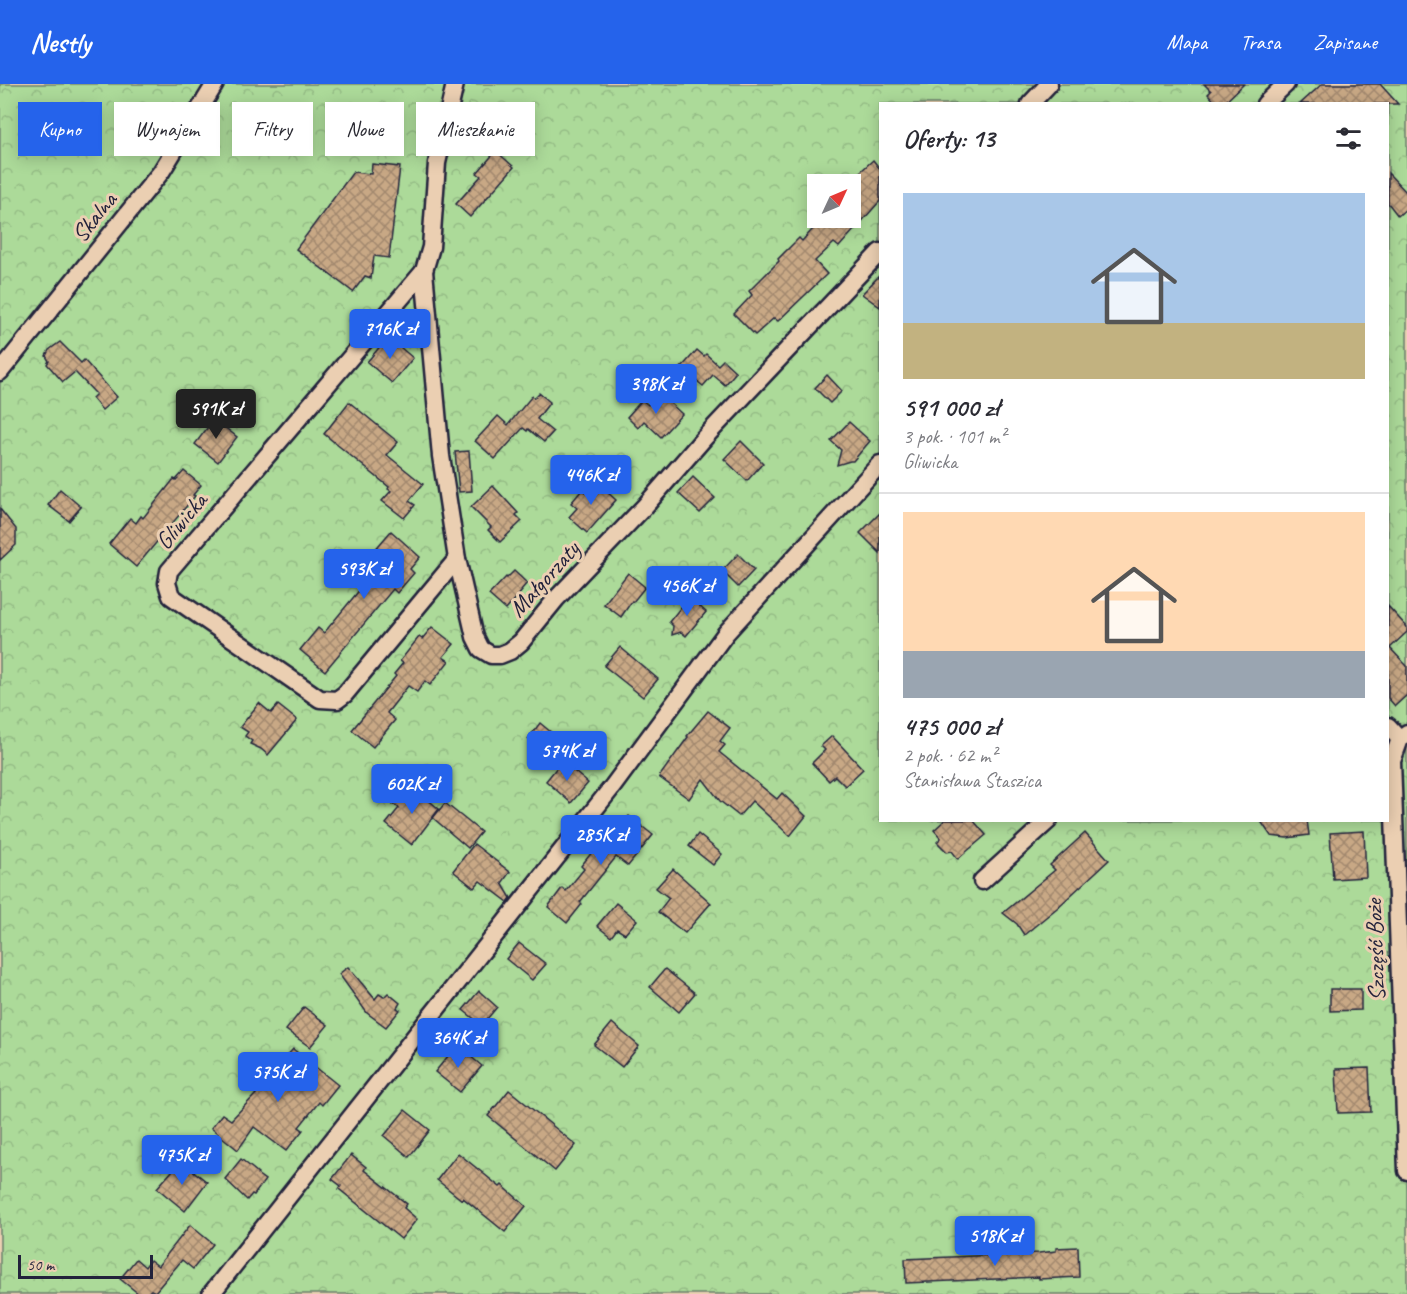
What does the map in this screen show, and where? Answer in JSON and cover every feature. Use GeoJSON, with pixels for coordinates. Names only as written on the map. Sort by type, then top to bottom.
{"type":"FeatureCollection","features":[{"type":"Feature","properties":{"kind":"street","name":"Skalna"},"geometry":{"type":"LineString","coordinates":[[0,372],[161,172],[215,84]]}},
{"type":"Feature","properties":{"kind":"street","name":"Gliwicka"},"geometry":{"type":"LineString","coordinates":[[455,84],[437,163],[431,247],[424,271],[441,456],[457,559],[475,637],[481,649]]}},
{"type":"Feature","properties":{"kind":"street"},"geometry":{"type":"LineString","coordinates":[[1032,102],[1049,84]]}},
{"type":"Feature","properties":{"kind":"street"},"geometry":{"type":"LineString","coordinates":[[1267,102],[1286,84]]}},
{"type":"Feature","properties":{"kind":"street","name":"Małgorzaty"},"geometry":{"type":"LineString","coordinates":[[481,649],[490,655],[500,655],[510,651],[521,642],[556,599],[645,506],[705,437],[879,253]]}},
{"type":"Feature","properties":{"kind":"street","name":"Gliwicka"},"geometry":{"type":"LineString","coordinates":[[424,271],[169,571],[167,583],[171,596],[320,699],[337,700],[345,694],[457,559]]}},
{"type":"Feature","properties":{"kind":"street"},"geometry":{"type":"LineString","coordinates":[[210,1294],[613,786],[726,633],[879,465]]}},
{"type":"Feature","properties":{"kind":"street"},"geometry":{"type":"LineString","coordinates":[[1389,727],[1404,736]]}},
{"type":"Feature","properties":{"kind":"street","name":"Szczęść Boże"},"geometry":{"type":"LineString","coordinates":[[1404,736],[1392,761],[1407,1171]]}},
{"type":"Feature","properties":{"kind":"street"},"geometry":{"type":"LineString","coordinates":[[982,881],[1047,822]]}},
{"type":"Feature","properties":{"kind":"green space"},"geometry":{"type":"Polygon","coordinates":[[[0,84],[1407,84],[1407,1294],[0,1294],[0,84]]]}},
{"type":"Feature","properties":{"kind":"building"},"geometry":{"type":"Polygon","coordinates":[[[1204,84],[1244,84],[1225,102],[1215,102],[1208,94],[1211,91],[1204,84]]]}},
{"type":"Feature","properties":{"kind":"building"},"geometry":{"type":"Polygon","coordinates":[[[1322,84],[1380,84],[1398,104],[1389,104],[1389,102],[1302,102],[1322,84]]]}},
{"type":"Feature","properties":{"kind":"building"},"geometry":{"type":"Polygon","coordinates":[[[492,156],[502,156],[514,167],[470,217],[456,204],[481,176],[477,173],[492,156]]]}},
{"type":"Feature","properties":{"kind":"building"},"geometry":{"type":"Polygon","coordinates":[[[873,160],[879,168],[879,202],[861,222],[861,174],[858,174],[873,160]]]}},
{"type":"Feature","properties":{"kind":"building"},"geometry":{"type":"Polygon","coordinates":[[[372,164],[400,167],[389,258],[374,256],[371,278],[365,276],[353,292],[296,249],[353,172],[371,174],[372,164]]]}},
{"type":"Feature","properties":{"kind":"building"},"geometry":{"type":"Polygon","coordinates":[[[1389,174],[1407,193],[1407,208],[1398,216],[1389,204],[1389,174]]]}},
{"type":"Feature","properties":{"kind":"building"},"geometry":{"type":"Polygon","coordinates":[[[814,228],[856,228],[839,247],[834,243],[815,261],[827,274],[778,321],[774,318],[755,335],[734,314],[752,295],[749,291],[779,261],[778,259],[799,238],[802,241],[814,228]]]}},
{"type":"Feature","properties":{"kind":"building"},"geometry":{"type":"Polygon","coordinates":[[[879,276],[879,306],[862,294],[879,276]]]}},
{"type":"Feature","properties":{"kind":"building"},"geometry":{"type":"Polygon","coordinates":[[[388,337],[413,358],[392,383],[367,362],[388,337]]]}},
{"type":"Feature","properties":{"kind":"building"},"geometry":{"type":"Polygon","coordinates":[[[60,342],[81,363],[84,360],[117,397],[102,410],[92,398],[96,394],[75,372],[63,382],[47,364],[49,361],[46,356],[49,350],[60,342]]]}},
{"type":"Feature","properties":{"kind":"building"},"geometry":{"type":"Polygon","coordinates":[[[697,350],[704,356],[706,354],[718,365],[723,360],[736,372],[725,385],[713,375],[703,386],[681,368],[697,350]]]}},
{"type":"Feature","properties":{"kind":"building"},"geometry":{"type":"Polygon","coordinates":[[[827,375],[842,391],[830,403],[815,388],[827,375]]]}},
{"type":"Feature","properties":{"kind":"building"},"geometry":{"type":"Polygon","coordinates":[[[658,392],[682,414],[661,437],[644,421],[638,428],[627,417],[642,400],[648,405],[658,392]]]}},
{"type":"Feature","properties":{"kind":"building"},"geometry":{"type":"Polygon","coordinates":[[[539,393],[550,402],[537,419],[553,432],[544,442],[528,429],[527,431],[523,428],[495,459],[475,441],[498,416],[508,425],[532,396],[534,398],[539,393]]]}},
{"type":"Feature","properties":{"kind":"building"},"geometry":{"type":"Polygon","coordinates":[[[349,402],[398,442],[387,455],[423,484],[409,501],[415,505],[404,518],[382,501],[391,491],[389,487],[324,434],[349,402]]]}},
{"type":"Feature","properties":{"kind":"building"},"geometry":{"type":"Polygon","coordinates":[[[214,419],[237,437],[218,462],[195,444],[214,419]]]}},
{"type":"Feature","properties":{"kind":"building"},"geometry":{"type":"Polygon","coordinates":[[[849,422],[870,441],[853,461],[837,465],[841,450],[831,441],[849,422]]]}},
{"type":"Feature","properties":{"kind":"building"},"geometry":{"type":"Polygon","coordinates":[[[741,441],[763,463],[747,481],[724,459],[741,441]]]}},
{"type":"Feature","properties":{"kind":"building"},"geometry":{"type":"Polygon","coordinates":[[[469,451],[472,491],[459,492],[455,452],[469,451]]]}},
{"type":"Feature","properties":{"kind":"building"},"geometry":{"type":"Polygon","coordinates":[[[184,471],[201,485],[193,495],[195,496],[136,567],[109,544],[130,518],[136,523],[141,516],[143,518],[174,479],[176,480],[184,471]]]}},
{"type":"Feature","properties":{"kind":"building"},"geometry":{"type":"Polygon","coordinates":[[[693,477],[715,498],[700,513],[678,493],[693,477]]]}},
{"type":"Feature","properties":{"kind":"building"},"geometry":{"type":"Polygon","coordinates":[[[595,481],[616,500],[587,533],[569,517],[577,508],[571,503],[582,490],[585,492],[595,481]]]}},
{"type":"Feature","properties":{"kind":"building"},"geometry":{"type":"Polygon","coordinates":[[[493,486],[518,513],[516,515],[522,521],[500,542],[488,530],[491,527],[471,507],[493,486]]]}},
{"type":"Feature","properties":{"kind":"building"},"geometry":{"type":"Polygon","coordinates":[[[60,489],[81,507],[69,521],[48,505],[60,489]]]}},
{"type":"Feature","properties":{"kind":"building"},"geometry":{"type":"Polygon","coordinates":[[[0,509],[16,529],[16,545],[0,560],[0,509]]]}},
{"type":"Feature","properties":{"kind":"building"},"geometry":{"type":"Polygon","coordinates":[[[879,514],[879,552],[860,533],[879,514]]]}},
{"type":"Feature","properties":{"kind":"building"},"geometry":{"type":"Polygon","coordinates":[[[391,531],[420,557],[410,569],[414,573],[397,593],[393,589],[325,671],[300,650],[318,628],[324,633],[376,570],[367,559],[391,531]]]}},
{"type":"Feature","properties":{"kind":"building"},"geometry":{"type":"Polygon","coordinates":[[[738,554],[754,570],[738,587],[722,571],[738,554]]]}},
{"type":"Feature","properties":{"kind":"building"},"geometry":{"type":"Polygon","coordinates":[[[514,571],[527,583],[506,610],[489,595],[514,571]]]}},
{"type":"Feature","properties":{"kind":"building"},"geometry":{"type":"Polygon","coordinates":[[[628,573],[645,587],[621,617],[604,604],[628,573]]]}},
{"type":"Feature","properties":{"kind":"building"},"geometry":{"type":"Polygon","coordinates":[[[689,597],[706,612],[686,636],[681,632],[672,635],[673,626],[669,622],[689,597]]]}},
{"type":"Feature","properties":{"kind":"building"},"geometry":{"type":"Polygon","coordinates":[[[1389,607],[1407,627],[1407,632],[1390,648],[1407,666],[1407,695],[1395,706],[1389,699],[1389,607]]]}},
{"type":"Feature","properties":{"kind":"building"},"geometry":{"type":"Polygon","coordinates":[[[432,627],[454,644],[443,657],[449,661],[430,685],[425,681],[417,692],[408,686],[387,713],[395,720],[373,747],[352,730],[396,676],[394,674],[403,663],[400,661],[419,637],[422,639],[432,627]]]}},
{"type":"Feature","properties":{"kind":"building"},"geometry":{"type":"Polygon","coordinates":[[[620,647],[658,679],[643,697],[604,666],[620,647]]]}},
{"type":"Feature","properties":{"kind":"building"},"geometry":{"type":"Polygon","coordinates":[[[259,703],[271,713],[278,705],[297,720],[268,755],[250,744],[252,741],[245,736],[248,732],[240,727],[259,703]]]}},
{"type":"Feature","properties":{"kind":"building"},"geometry":{"type":"Polygon","coordinates":[[[708,711],[730,728],[720,741],[725,745],[719,752],[777,799],[782,793],[806,816],[790,836],[752,801],[739,816],[720,801],[703,779],[689,799],[659,777],[687,736],[708,711]]]}},
{"type":"Feature","properties":{"kind":"building"},"geometry":{"type":"Polygon","coordinates":[[[540,723],[564,743],[551,757],[528,739],[540,723]]]}},
{"type":"Feature","properties":{"kind":"building"},"geometry":{"type":"Polygon","coordinates":[[[832,736],[863,769],[845,786],[835,776],[829,781],[812,763],[825,750],[821,746],[832,736]]]}},
{"type":"Feature","properties":{"kind":"building"},"geometry":{"type":"Polygon","coordinates":[[[562,761],[588,783],[571,803],[546,781],[562,761]]]}},
{"type":"Feature","properties":{"kind":"building"},"geometry":{"type":"Polygon","coordinates":[[[410,784],[439,809],[412,845],[386,824],[399,808],[393,804],[410,784]]]}},
{"type":"Feature","properties":{"kind":"building"},"geometry":{"type":"Polygon","coordinates":[[[445,803],[481,832],[468,848],[433,818],[445,803]]]}},
{"type":"Feature","properties":{"kind":"building"},"geometry":{"type":"Polygon","coordinates":[[[629,816],[653,835],[628,866],[616,857],[580,902],[582,904],[567,923],[548,907],[562,888],[566,891],[584,869],[581,866],[597,846],[600,848],[605,844],[629,816]]]}},
{"type":"Feature","properties":{"kind":"building"},"geometry":{"type":"Polygon","coordinates":[[[943,822],[975,822],[986,835],[958,859],[952,851],[947,852],[937,842],[941,838],[934,830],[943,822]]]}},
{"type":"Feature","properties":{"kind":"building"},"geometry":{"type":"Polygon","coordinates":[[[1261,822],[1307,822],[1309,835],[1287,838],[1271,836],[1261,822]]]}},
{"type":"Feature","properties":{"kind":"building"},"geometry":{"type":"Polygon","coordinates":[[[1364,831],[1366,877],[1333,879],[1330,833],[1364,831]]]}},
{"type":"Feature","properties":{"kind":"building"},"geometry":{"type":"Polygon","coordinates":[[[1085,833],[1109,860],[1024,935],[1017,924],[1003,913],[1055,870],[1050,865],[1085,833]]]}},
{"type":"Feature","properties":{"kind":"building"},"geometry":{"type":"Polygon","coordinates":[[[698,834],[722,854],[713,865],[689,846],[698,834]]]}},
{"type":"Feature","properties":{"kind":"building"},"geometry":{"type":"Polygon","coordinates":[[[474,844],[510,872],[502,883],[511,898],[508,902],[480,881],[474,888],[453,871],[474,844]]]}},
{"type":"Feature","properties":{"kind":"building"},"geometry":{"type":"Polygon","coordinates":[[[673,869],[711,903],[685,933],[658,912],[669,898],[656,888],[673,869]]]}},
{"type":"Feature","properties":{"kind":"building"},"geometry":{"type":"Polygon","coordinates":[[[616,903],[637,920],[625,934],[617,929],[611,937],[597,926],[616,903]]]}},
{"type":"Feature","properties":{"kind":"building"},"geometry":{"type":"Polygon","coordinates":[[[519,943],[546,964],[532,980],[506,959],[519,943]]]}},
{"type":"Feature","properties":{"kind":"building"},"geometry":{"type":"Polygon","coordinates":[[[348,967],[375,999],[379,994],[384,997],[388,993],[400,1003],[397,1008],[400,1010],[386,1027],[367,1013],[339,974],[348,967]]]}},
{"type":"Feature","properties":{"kind":"building"},"geometry":{"type":"Polygon","coordinates":[[[665,969],[695,993],[679,1012],[650,987],[665,969]]]}},
{"type":"Feature","properties":{"kind":"building"},"geometry":{"type":"Polygon","coordinates":[[[1330,989],[1361,989],[1361,1010],[1330,1011],[1330,989]]]}},
{"type":"Feature","properties":{"kind":"building"},"geometry":{"type":"Polygon","coordinates":[[[479,991],[497,1007],[482,1025],[463,1010],[479,991]]]}},
{"type":"Feature","properties":{"kind":"building"},"geometry":{"type":"Polygon","coordinates":[[[304,1007],[328,1025],[310,1047],[286,1030],[304,1007]]]}},
{"type":"Feature","properties":{"kind":"building"},"geometry":{"type":"Polygon","coordinates":[[[612,1023],[639,1046],[622,1067],[594,1045],[612,1023]]]}},
{"type":"Feature","properties":{"kind":"building"},"geometry":{"type":"Polygon","coordinates":[[[457,1045],[482,1066],[460,1092],[435,1072],[457,1045]]]}},
{"type":"Feature","properties":{"kind":"building"},"geometry":{"type":"Polygon","coordinates":[[[293,1049],[338,1085],[322,1105],[319,1102],[299,1127],[303,1130],[286,1151],[254,1127],[238,1150],[211,1128],[222,1114],[231,1120],[256,1094],[244,1084],[257,1068],[268,1077],[293,1049]]]}},
{"type":"Feature","properties":{"kind":"building"},"geometry":{"type":"Polygon","coordinates":[[[1369,1068],[1371,1112],[1338,1113],[1336,1069],[1369,1068]]]}},
{"type":"Feature","properties":{"kind":"building"},"geometry":{"type":"Polygon","coordinates":[[[509,1090],[576,1145],[555,1171],[488,1116],[509,1090]]]}},
{"type":"Feature","properties":{"kind":"building"},"geometry":{"type":"Polygon","coordinates":[[[405,1110],[430,1130],[409,1157],[384,1136],[405,1110]]]}},
{"type":"Feature","properties":{"kind":"building"},"geometry":{"type":"Polygon","coordinates":[[[458,1153],[500,1187],[502,1185],[526,1206],[505,1232],[437,1180],[458,1153]]]}},
{"type":"Feature","properties":{"kind":"building"},"geometry":{"type":"Polygon","coordinates":[[[351,1155],[366,1167],[364,1170],[407,1204],[404,1208],[417,1219],[401,1239],[339,1189],[341,1186],[332,1179],[351,1155]]]}},
{"type":"Feature","properties":{"kind":"building"},"geometry":{"type":"Polygon","coordinates":[[[241,1159],[265,1180],[254,1195],[252,1194],[247,1200],[225,1179],[241,1159]]]}},
{"type":"Feature","properties":{"kind":"building"},"geometry":{"type":"Polygon","coordinates":[[[181,1161],[207,1182],[185,1211],[157,1188],[181,1161]]]}},
{"type":"Feature","properties":{"kind":"building"},"geometry":{"type":"Polygon","coordinates":[[[190,1225],[213,1244],[193,1269],[182,1260],[155,1292],[151,1290],[147,1294],[139,1294],[120,1279],[136,1259],[145,1267],[150,1260],[158,1266],[190,1225]]]}},
{"type":"Feature","properties":{"kind":"building"},"geometry":{"type":"Polygon","coordinates":[[[1078,1247],[1079,1277],[906,1283],[905,1259],[1039,1253],[1056,1251],[1056,1248],[1078,1247]]]}}]}
